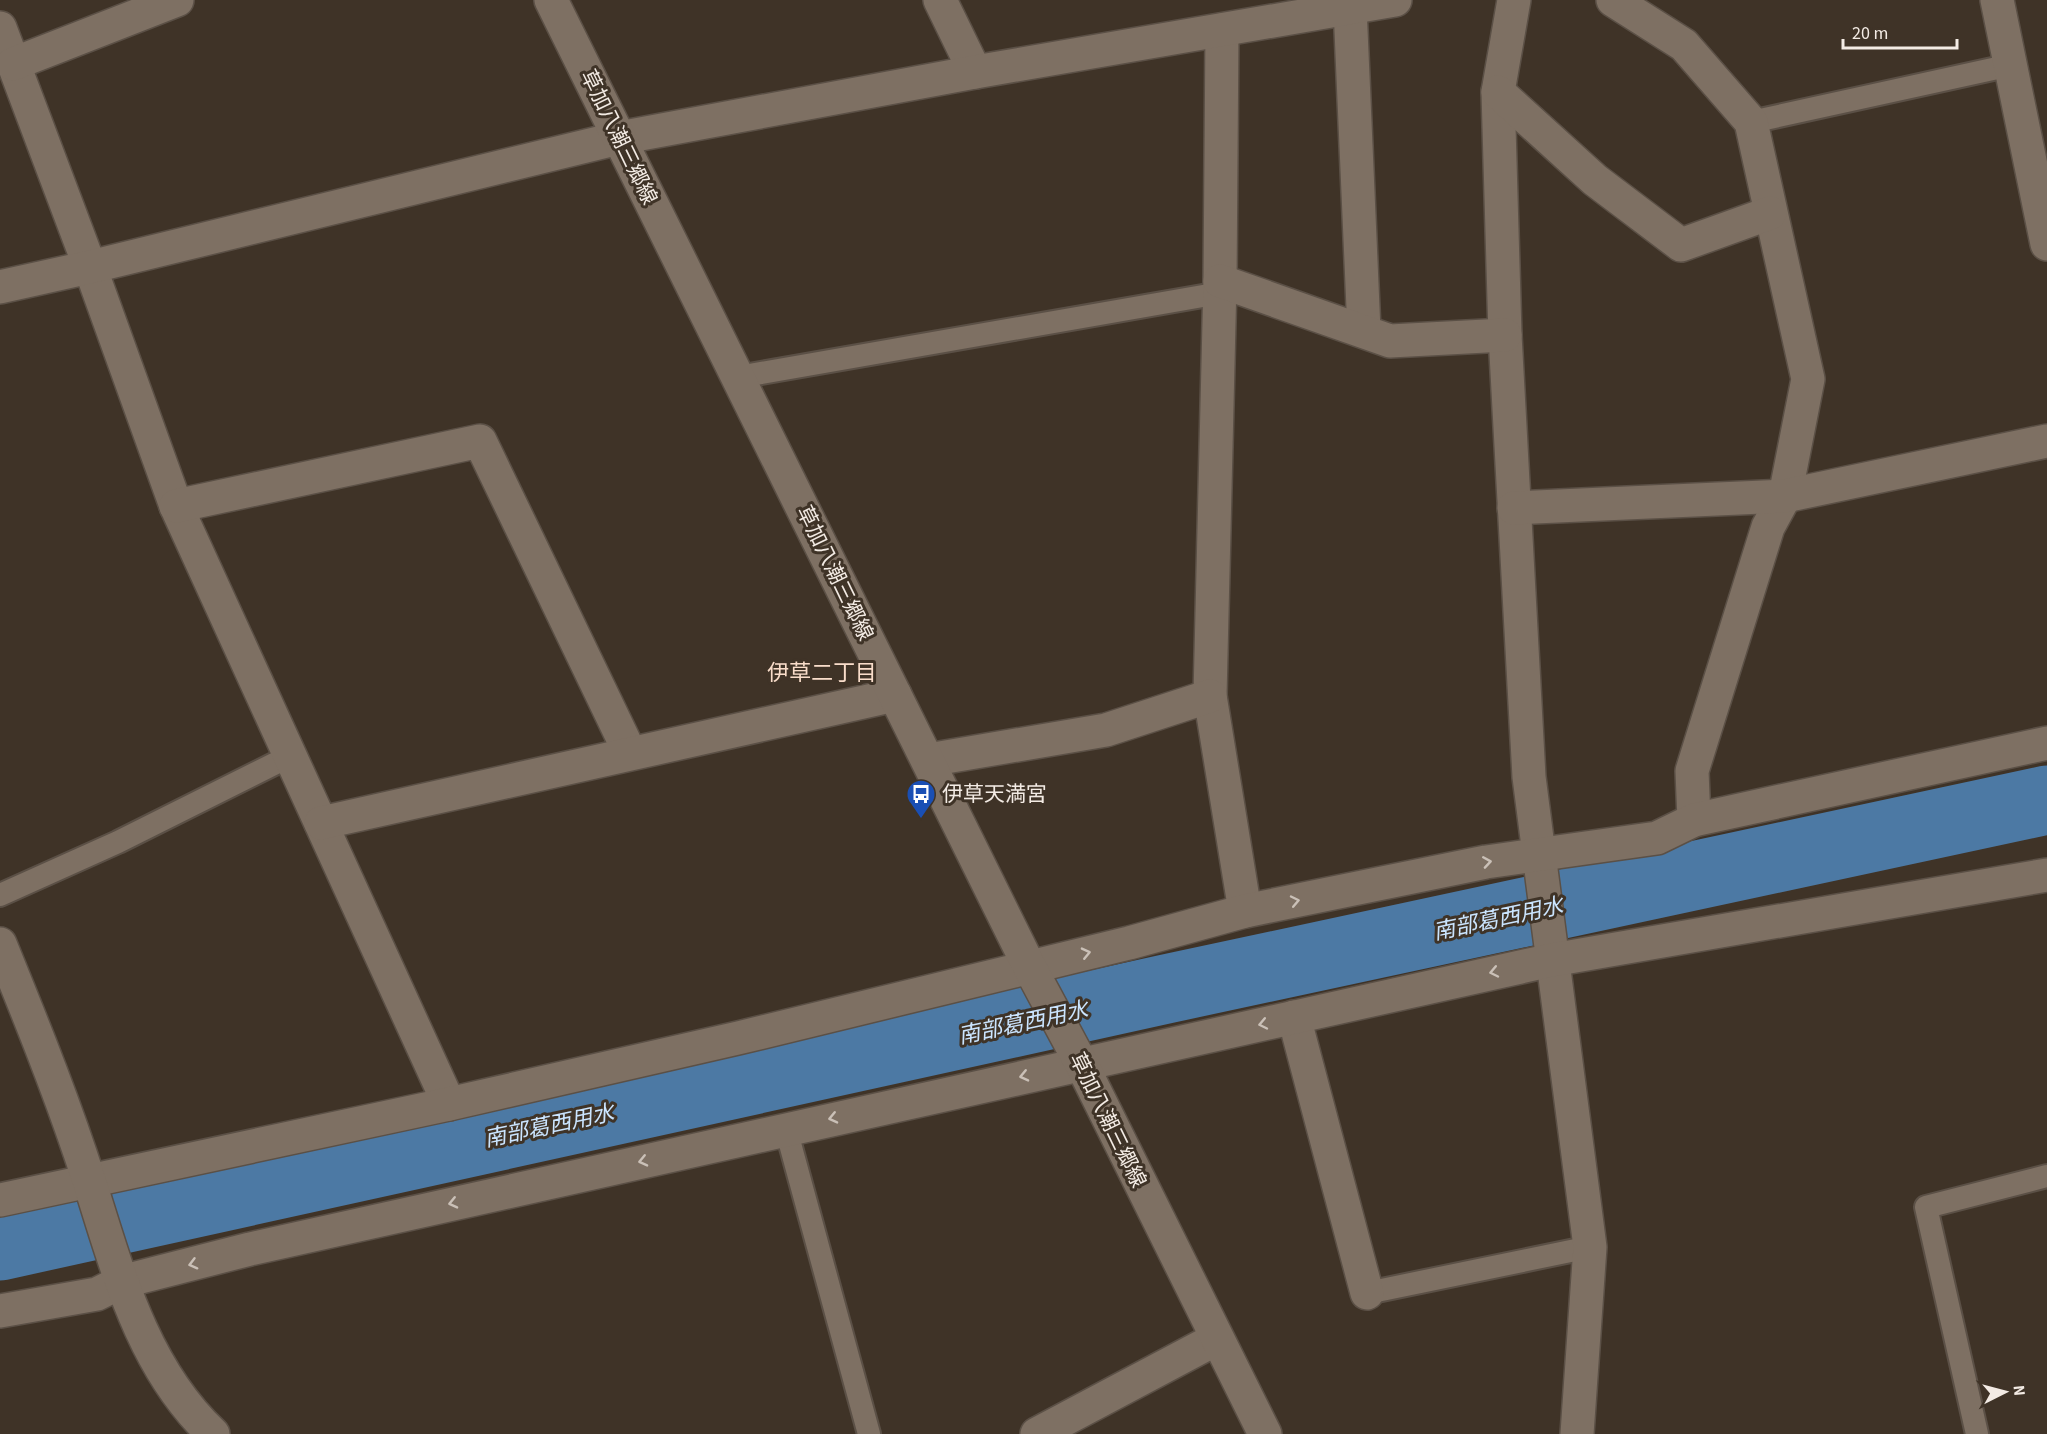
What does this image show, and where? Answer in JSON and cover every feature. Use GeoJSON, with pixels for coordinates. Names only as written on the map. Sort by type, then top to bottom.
{"type":"FeatureCollection","features":[{"type":"Feature","properties":{"kind":"street"},"geometry":{"type":"LineString","coordinates":[[13,64],[177,0]]}},
{"type":"Feature","properties":{"kind":"street","name":"草加八潮三郷線"},"geometry":{"type":"LineString","coordinates":[[551,0],[1034,976],[1076,1055],[1265,1434]]}},
{"type":"Feature","properties":{"kind":"street"},"geometry":{"type":"LineString","coordinates":[[940,0],[975,72]]}},
{"type":"Feature","properties":{"kind":"street"},"geometry":{"type":"LineString","coordinates":[[0,287],[620,138],[975,72],[1395,0]]}},
{"type":"Feature","properties":{"kind":"street"},"geometry":{"type":"LineString","coordinates":[[1514,0],[1498,92],[1505,335],[1529,777],[1590,1247],[1577,1434]]}},
{"type":"Feature","properties":{"kind":"street"},"geometry":{"type":"LineString","coordinates":[[1613,0],[1684,45],[1750,122],[1808,379],[1785,496],[1768,528],[1692,771],[1694,820]]}},
{"type":"Feature","properties":{"kind":"street"},"geometry":{"type":"LineString","coordinates":[[1997,0],[2047,244]]}},
{"type":"Feature","properties":{"kind":"street"},"geometry":{"type":"LineString","coordinates":[[1350,7],[1364,331]]}},
{"type":"Feature","properties":{"kind":"street"},"geometry":{"type":"LineString","coordinates":[[0,28],[90,267],[176,506],[449,1104]]}},
{"type":"Feature","properties":{"kind":"street"},"geometry":{"type":"LineString","coordinates":[[1222,30],[1220,287],[1210,696],[1245,911]]}},
{"type":"Feature","properties":{"kind":"street"},"geometry":{"type":"LineString","coordinates":[[1498,92],[1595,180],[1681,245],[1770,213]]}},
{"type":"Feature","properties":{"kind":"street"},"geometry":{"type":"LineString","coordinates":[[1220,287],[1390,341],[1505,335]]}},
{"type":"Feature","properties":{"kind":"street"},"geometry":{"type":"LineString","coordinates":[[176,506],[480,441],[630,753]]}},
{"type":"Feature","properties":{"kind":"street"},"geometry":{"type":"LineString","coordinates":[[1514,508],[1785,496],[2047,441]]}},
{"type":"Feature","properties":{"kind":"street"},"geometry":{"type":"LineString","coordinates":[[321,823],[895,695]]}},
{"type":"Feature","properties":{"kind":"street"},"geometry":{"type":"LineString","coordinates":[[928,760],[1106,730],[1210,696]]}},
{"type":"Feature","properties":{"kind":"street"},"geometry":{"type":"LineString","coordinates":[[0,1200],[91,1191],[449,1104],[738,1038],[1034,976],[1129,943],[1245,911],[1486,862],[1540,867],[1657,838],[1694,820],[2047,743]]}},
{"type":"Feature","properties":{"kind":"street"},"geometry":{"type":"LineString","coordinates":[[0,1311],[97,1294],[119,1277],[786,1129],[1076,1055],[1294,1017],[1551,952],[2047,875]]}},
{"type":"Feature","properties":{"kind":"street"},"geometry":{"type":"LineString","coordinates":[[0,944],[51,1071],[81,1155],[119,1277],[154,1358],[193,1415],[213,1434]]}},
{"type":"Feature","properties":{"kind":"street"},"geometry":{"type":"LineString","coordinates":[[1294,1017],[1367,1293]]}},
{"type":"Feature","properties":{"kind":"street"},"geometry":{"type":"LineString","coordinates":[[1037,1434],[1216,1339]]}},
{"type":"Feature","properties":{"kind":"lane"},"geometry":{"type":"LineString","coordinates":[[1750,122],[2011,65]]}},
{"type":"Feature","properties":{"kind":"lane"},"geometry":{"type":"LineString","coordinates":[[738,377],[1220,287]]}},
{"type":"Feature","properties":{"kind":"lane"},"geometry":{"type":"LineString","coordinates":[[0,895],[118,842],[290,756]]}},
{"type":"Feature","properties":{"kind":"lane"},"geometry":{"type":"LineString","coordinates":[[786,1129],[869,1434]]}},
{"type":"Feature","properties":{"kind":"lane"},"geometry":{"type":"LineString","coordinates":[[1977,1434],[1926,1207],[2047,1176]]}},
{"type":"Feature","properties":{"kind":"lane"},"geometry":{"type":"LineString","coordinates":[[1367,1293],[1590,1247]]}},
{"type":"Feature","properties":{"kind":"waterway","name":"南部葛西用水"},"geometry":{"type":"LineString","coordinates":[[0,1246],[1166,989],[2047,800]]}},
{"type":"Feature","properties":{"kind":"place","name":"伊草天満宮"},"geometry":{"type":"Point","coordinates":[921,820]}},
{"type":"Feature","properties":{"kind":"district","name":"伊草二丁目"},"geometry":{"type":"Point","coordinates":[822,673]}}]}
